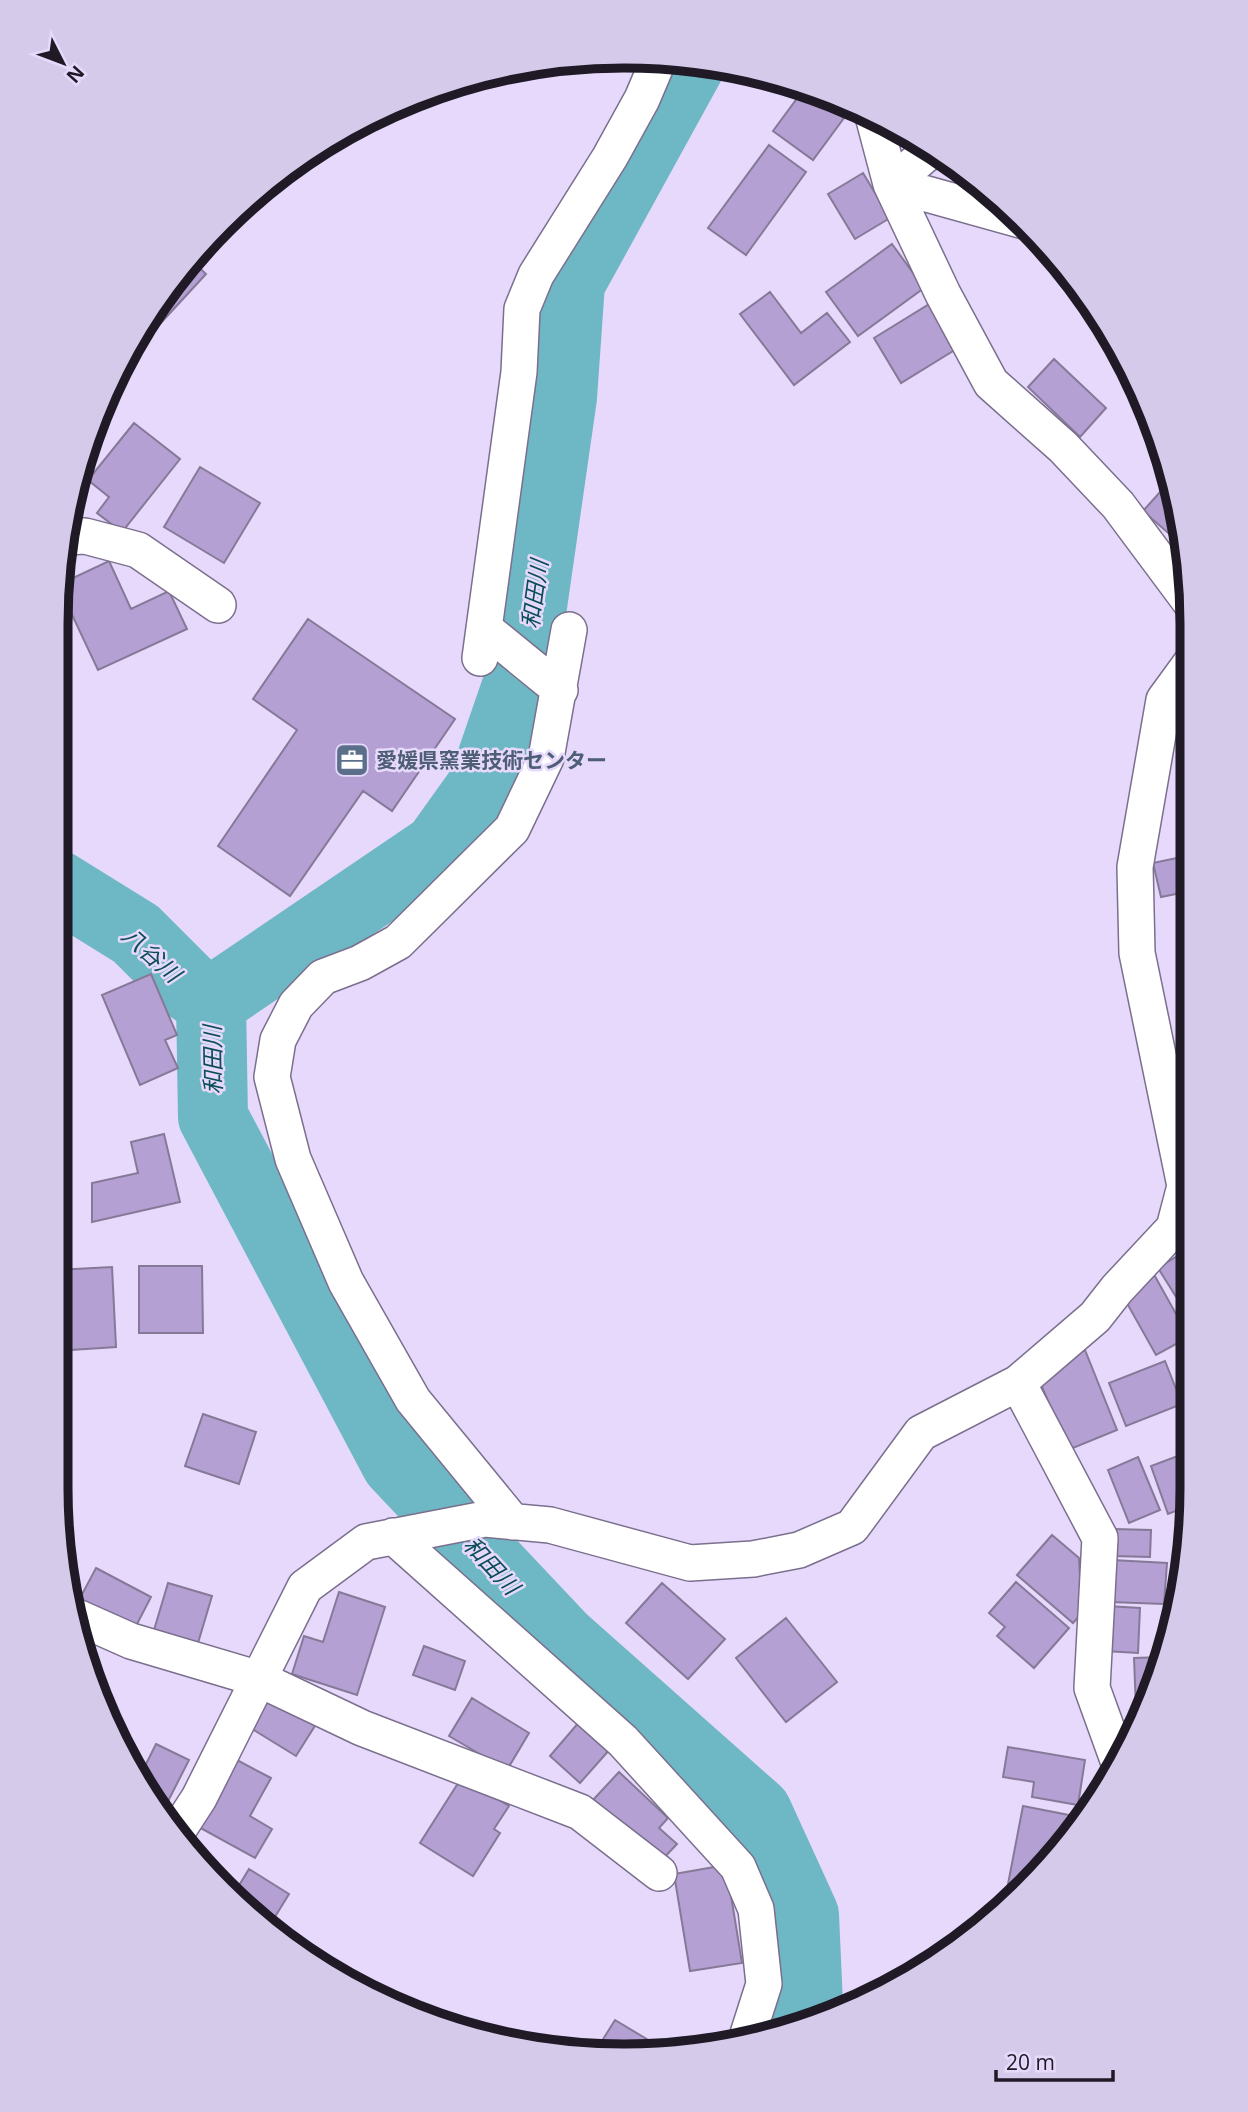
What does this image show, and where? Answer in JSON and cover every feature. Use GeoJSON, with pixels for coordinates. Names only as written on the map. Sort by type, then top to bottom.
{"type":"FeatureCollection","features":[{"type":"Feature","properties":{"kind":"street"},"geometry":{"type":"LineString","coordinates":[[554,685],[486,641],[519,372],[522,309],[536,275],[610,157],[655,69]]}},
{"type":"Feature","properties":{"kind":"street"},"geometry":{"type":"LineString","coordinates":[[877,129],[891,184],[943,294],[991,383],[1063,447],[1118,505],[1179,587]]}},
{"type":"Feature","properties":{"kind":"street"},"geometry":{"type":"LineString","coordinates":[[891,184],[924,157]]}},
{"type":"Feature","properties":{"kind":"street"},"geometry":{"type":"LineString","coordinates":[[891,184],[999,214]]}},
{"type":"Feature","properties":{"kind":"street"},"geometry":{"type":"LineString","coordinates":[[75,537],[85,536],[138,550],[218,605]]}},
{"type":"Feature","properties":{"kind":"street"},"geometry":{"type":"LineString","coordinates":[[499,1520],[414,1400],[346,1282],[292,1159],[272,1077],[278,1040],[296,1006],[323,977],[360,963],[398,942],[512,829],[546,758],[554,685],[569,630]]}},
{"type":"Feature","properties":{"kind":"street"},"geometry":{"type":"LineString","coordinates":[[1180,678],[1164,700],[1135,867],[1137,953],[1180,1148]]}},
{"type":"Feature","properties":{"kind":"street"},"geometry":{"type":"LineString","coordinates":[[182,1824],[199,1798],[305,1587],[366,1542],[499,1520],[550,1525],[690,1563],[753,1559],[799,1550],[852,1527],[921,1433],[1018,1383],[1095,1317],[1117,1289],[1174,1228],[1180,1209]]}},
{"type":"Feature","properties":{"kind":"street"},"geometry":{"type":"LineString","coordinates":[[1018,1383],[1100,1538],[1092,1688],[1117,1743]]}},
{"type":"Feature","properties":{"kind":"street"},"geometry":{"type":"LineString","coordinates":[[403,1535],[623,1741],[738,1867],[756,1909],[764,1984],[750,2029]]}},
{"type":"Feature","properties":{"kind":"street"},"geometry":{"type":"LineString","coordinates":[[84,1620],[131,1642],[259,1679],[362,1728],[580,1812],[659,1872]]}},
{"type":"Feature","properties":{"kind":"building"},"geometry":{"type":"Polygon","coordinates":[[[798,97],[831,109],[844,118],[813,160],[773,131],[798,97]]]}},
{"type":"Feature","properties":{"kind":"building"},"geometry":{"type":"Polygon","coordinates":[[[769,145],[806,172],[746,255],[708,228],[769,145]]]}},
{"type":"Feature","properties":{"kind":"building"},"geometry":{"type":"Polygon","coordinates":[[[863,173],[890,218],[855,239],[828,194],[863,173]]]}},
{"type":"Feature","properties":{"kind":"building"},"geometry":{"type":"Polygon","coordinates":[[[892,244],[924,288],[858,336],[826,292],[892,244]]]}},
{"type":"Feature","properties":{"kind":"building"},"geometry":{"type":"Polygon","coordinates":[[[199,267],[206,274],[150,335],[199,267]]]}},
{"type":"Feature","properties":{"kind":"building"},"geometry":{"type":"Polygon","coordinates":[[[770,292],[801,333],[827,313],[850,342],[794,385],[740,314],[770,292]]]}},
{"type":"Feature","properties":{"kind":"building"},"geometry":{"type":"Polygon","coordinates":[[[931,303],[958,348],[901,383],[874,338],[931,303]]]}},
{"type":"Feature","properties":{"kind":"building"},"geometry":{"type":"Polygon","coordinates":[[[1054,359],[1106,408],[1080,437],[1028,387],[1054,359]]]}},
{"type":"Feature","properties":{"kind":"building"},"geometry":{"type":"Polygon","coordinates":[[[134,423],[180,459],[122,532],[97,513],[109,497],[88,480],[134,423]]]}},
{"type":"Feature","properties":{"kind":"building"},"geometry":{"type":"Polygon","coordinates":[[[200,467],[260,503],[224,563],[164,527],[200,467]]]}},
{"type":"Feature","properties":{"kind":"building"},"geometry":{"type":"Polygon","coordinates":[[[1163,489],[1173,537],[1143,511],[1163,489]]]}},
{"type":"Feature","properties":{"kind":"building"},"geometry":{"type":"Polygon","coordinates":[[[109,561],[131,609],[169,591],[187,629],[98,670],[68,607],[70,579],[109,561]]]}},
{"type":"Feature","properties":{"kind":"building","name":"愛媛県窯業技術センター"},"geometry":{"type":"Polygon","coordinates":[[[308,619],[455,719],[392,811],[363,791],[290,896],[218,846],[297,730],[253,699],[308,619]]]}},
{"type":"Feature","properties":{"kind":"building"},"geometry":{"type":"Polygon","coordinates":[[[1180,857],[1180,893],[1161,897],[1153,863],[1180,857]]]}},
{"type":"Feature","properties":{"kind":"building"},"geometry":{"type":"Polygon","coordinates":[[[151,974],[177,1035],[165,1040],[178,1068],[140,1085],[102,995],[151,974]]]}},
{"type":"Feature","properties":{"kind":"building"},"geometry":{"type":"Polygon","coordinates":[[[164,1134],[180,1202],[92,1222],[92,1183],[138,1173],[131,1142],[164,1134]]]}},
{"type":"Feature","properties":{"kind":"building"},"geometry":{"type":"Polygon","coordinates":[[[1180,1254],[1180,1303],[1158,1268],[1180,1254]]]}},
{"type":"Feature","properties":{"kind":"building"},"geometry":{"type":"Polygon","coordinates":[[[139,1266],[202,1266],[203,1333],[139,1333],[139,1266]]]}},
{"type":"Feature","properties":{"kind":"building"},"geometry":{"type":"Polygon","coordinates":[[[112,1267],[116,1347],[68,1350],[68,1269],[112,1267]]]}},
{"type":"Feature","properties":{"kind":"building"},"geometry":{"type":"Polygon","coordinates":[[[1152,1271],[1180,1321],[1180,1342],[1156,1355],[1119,1289],[1152,1271]]]}},
{"type":"Feature","properties":{"kind":"building"},"geometry":{"type":"Polygon","coordinates":[[[1085,1350],[1117,1430],[1068,1450],[1038,1377],[1060,1360],[1085,1350]]]}},
{"type":"Feature","properties":{"kind":"building"},"geometry":{"type":"Polygon","coordinates":[[[1165,1361],[1180,1405],[1126,1426],[1109,1383],[1165,1361]]]}},
{"type":"Feature","properties":{"kind":"building"},"geometry":{"type":"Polygon","coordinates":[[[203,1414],[256,1432],[239,1484],[185,1466],[203,1414]]]}},
{"type":"Feature","properties":{"kind":"building"},"geometry":{"type":"Polygon","coordinates":[[[1180,1455],[1179,1510],[1168,1514],[1151,1466],[1180,1455]]]}},
{"type":"Feature","properties":{"kind":"building"},"geometry":{"type":"Polygon","coordinates":[[[1138,1457],[1160,1510],[1129,1523],[1108,1470],[1138,1457]]]}},
{"type":"Feature","properties":{"kind":"building"},"geometry":{"type":"Polygon","coordinates":[[[1114,1529],[1151,1530],[1150,1557],[1113,1556],[1114,1529]]]}},
{"type":"Feature","properties":{"kind":"building"},"geometry":{"type":"Polygon","coordinates":[[[1052,1535],[1079,1558],[1082,1613],[1073,1623],[1017,1575],[1052,1535]]]}},
{"type":"Feature","properties":{"kind":"building"},"geometry":{"type":"Polygon","coordinates":[[[1112,1560],[1167,1563],[1164,1604],[1110,1602],[1112,1560]]]}},
{"type":"Feature","properties":{"kind":"building"},"geometry":{"type":"Polygon","coordinates":[[[96,1568],[151,1597],[135,1628],[80,1599],[96,1568]]]}},
{"type":"Feature","properties":{"kind":"building"},"geometry":{"type":"Polygon","coordinates":[[[1016,1582],[1069,1628],[1034,1668],[997,1636],[1005,1627],[989,1613],[1016,1582]]]}},
{"type":"Feature","properties":{"kind":"building"},"geometry":{"type":"Polygon","coordinates":[[[168,1583],[212,1596],[198,1643],[154,1630],[168,1583]]]}},
{"type":"Feature","properties":{"kind":"building"},"geometry":{"type":"Polygon","coordinates":[[[662,1583],[725,1639],[688,1679],[626,1623],[662,1583]]]}},
{"type":"Feature","properties":{"kind":"building"},"geometry":{"type":"Polygon","coordinates":[[[339,1592],[385,1607],[357,1695],[292,1674],[304,1636],[323,1642],[339,1592]]]}},
{"type":"Feature","properties":{"kind":"building"},"geometry":{"type":"Polygon","coordinates":[[[1107,1606],[1140,1608],[1138,1653],[1105,1651],[1107,1606]]]}},
{"type":"Feature","properties":{"kind":"building"},"geometry":{"type":"Polygon","coordinates":[[[786,1618],[837,1682],[786,1722],[736,1658],[786,1618]]]}},
{"type":"Feature","properties":{"kind":"building"},"geometry":{"type":"Polygon","coordinates":[[[424,1646],[465,1661],[455,1690],[413,1675],[424,1646]]]}},
{"type":"Feature","properties":{"kind":"building"},"geometry":{"type":"Polygon","coordinates":[[[1153,1657],[1136,1704],[1134,1658],[1153,1657]]]}},
{"type":"Feature","properties":{"kind":"building"},"geometry":{"type":"Polygon","coordinates":[[[270,1692],[318,1721],[296,1756],[249,1727],[270,1692]]]}},
{"type":"Feature","properties":{"kind":"building"},"geometry":{"type":"Polygon","coordinates":[[[472,1698],[529,1733],[507,1770],[449,1736],[472,1698]]]}},
{"type":"Feature","properties":{"kind":"building"},"geometry":{"type":"Polygon","coordinates":[[[580,1721],[611,1748],[580,1783],[550,1756],[580,1721]]]}},
{"type":"Feature","properties":{"kind":"building"},"geometry":{"type":"Polygon","coordinates":[[[156,1744],[189,1760],[167,1804],[144,1768],[156,1744]]]}},
{"type":"Feature","properties":{"kind":"building"},"geometry":{"type":"Polygon","coordinates":[[[1008,1747],[1085,1760],[1078,1805],[1032,1797],[1034,1782],[1003,1777],[1008,1747]]]}},
{"type":"Feature","properties":{"kind":"building"},"geometry":{"type":"Polygon","coordinates":[[[235,1759],[271,1778],[250,1816],[272,1829],[255,1858],[197,1826],[235,1759]]]}},
{"type":"Feature","properties":{"kind":"building"},"geometry":{"type":"Polygon","coordinates":[[[619,1772],[668,1818],[659,1828],[677,1844],[660,1862],[593,1800],[619,1772]]]}},
{"type":"Feature","properties":{"kind":"building"},"geometry":{"type":"Polygon","coordinates":[[[462,1777],[509,1806],[494,1829],[500,1833],[473,1876],[420,1843],[462,1777]]]}},
{"type":"Feature","properties":{"kind":"building"},"geometry":{"type":"Polygon","coordinates":[[[1023,1806],[1072,1816],[1042,1854],[1007,1890],[1023,1806]]]}},
{"type":"Feature","properties":{"kind":"building"},"geometry":{"type":"Polygon","coordinates":[[[726,1865],[742,1963],[690,1971],[674,1874],[726,1865]]]}},
{"type":"Feature","properties":{"kind":"building"},"geometry":{"type":"Polygon","coordinates":[[[249,1869],[289,1894],[274,1919],[238,1887],[249,1869]]]}},
{"type":"Feature","properties":{"kind":"building"},"geometry":{"type":"Polygon","coordinates":[[[615,2020],[654,2043],[624,2044],[601,2043],[615,2020]]]}},
{"type":"Feature","properties":{"kind":"waterway","name":"和田川"},"geometry":{"type":"LineString","coordinates":[[211,1002],[438,848],[483,785],[523,669],[562,397],[570,283],[686,72]]}},
{"type":"Feature","properties":{"kind":"waterway","name":"八谷川"},"geometry":{"type":"LineString","coordinates":[[68,892],[136,934],[189,987],[211,1002]]}},
{"type":"Feature","properties":{"kind":"waterway","name":"和田川"},"geometry":{"type":"LineString","coordinates":[[211,1002],[213,1117],[396,1463],[563,1640],[757,1812],[804,1915],[808,2005],[804,2014]]}},
{"type":"Feature","properties":{"kind":"place","name":"愛媛県窯業技術センター"},"geometry":{"type":"Point","coordinates":[352,760]}}]}
